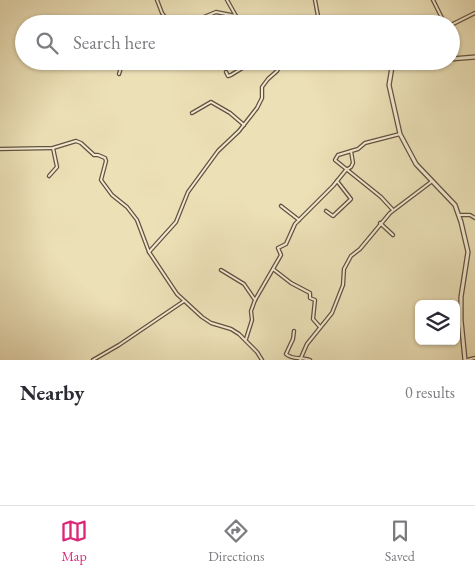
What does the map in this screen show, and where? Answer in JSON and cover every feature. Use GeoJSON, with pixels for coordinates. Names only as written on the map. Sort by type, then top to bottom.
{"type":"FeatureCollection","features":[{"type":"Feature","properties":{"kind":"street"},"geometry":{"type":"LineString","coordinates":[[157,0],[165,15]]}},
{"type":"Feature","properties":{"kind":"street"},"geometry":{"type":"LineString","coordinates":[[227,0],[235,15]]}},
{"type":"Feature","properties":{"kind":"street"},"geometry":{"type":"LineString","coordinates":[[315,0],[318,15]]}},
{"type":"Feature","properties":{"kind":"street"},"geometry":{"type":"LineString","coordinates":[[432,0],[440,15]]}},
{"type":"Feature","properties":{"kind":"street"},"geometry":{"type":"LineString","coordinates":[[209,15],[216,12],[231,15]]}},
{"type":"Feature","properties":{"kind":"street"},"geometry":{"type":"LineString","coordinates":[[460,20],[475,13]]}},
{"type":"Feature","properties":{"kind":"street"},"geometry":{"type":"LineString","coordinates":[[460,58],[475,57]]}},
{"type":"Feature","properties":{"kind":"street"},"geometry":{"type":"LineString","coordinates":[[119,74],[120,70]]}},
{"type":"Feature","properties":{"kind":"street"},"geometry":{"type":"LineString","coordinates":[[226,72],[229,76],[239,70]]}},
{"type":"Feature","properties":{"kind":"street"},"geometry":{"type":"LineString","coordinates":[[149,252],[176,222],[188,192],[218,151],[244,126],[261,101],[262,87],[278,70]]}},
{"type":"Feature","properties":{"kind":"street"},"geometry":{"type":"LineString","coordinates":[[392,70],[389,86],[400,134],[416,164],[455,205],[459,215],[468,252],[461,297],[461,320],[466,360],[475,358]]}},
{"type":"Feature","properties":{"kind":"street"},"geometry":{"type":"LineString","coordinates":[[192,113],[211,102],[230,113],[244,126]]}},
{"type":"Feature","properties":{"kind":"street"},"geometry":{"type":"LineString","coordinates":[[393,210],[381,197],[336,162],[336,159],[338,155],[358,149],[365,143],[400,134]]}},
{"type":"Feature","properties":{"kind":"street"},"geometry":{"type":"LineString","coordinates":[[0,149],[54,148],[72,141],[78,141],[94,155],[105,158],[102,182],[137,220],[149,252],[174,290],[184,301],[211,323],[231,329],[246,340],[262,360]]}},
{"type":"Feature","properties":{"kind":"street"},"geometry":{"type":"LineString","coordinates":[[49,176],[57,167],[54,148]]}},
{"type":"Feature","properties":{"kind":"street"},"geometry":{"type":"LineString","coordinates":[[246,340],[255,300],[281,255],[278,248],[286,244],[292,228],[353,163],[351,151]]}},
{"type":"Feature","properties":{"kind":"street"},"geometry":{"type":"LineString","coordinates":[[326,211],[334,216],[351,199],[337,181]]}},
{"type":"Feature","properties":{"kind":"street"},"geometry":{"type":"LineString","coordinates":[[301,359],[307,344],[332,313],[343,285],[343,274],[352,255],[359,250],[393,210],[434,181]]}},
{"type":"Feature","properties":{"kind":"street"},"geometry":{"type":"LineString","coordinates":[[282,206],[299,220]]}},
{"type":"Feature","properties":{"kind":"street"},"geometry":{"type":"LineString","coordinates":[[459,215],[470,215],[475,218]]}},
{"type":"Feature","properties":{"kind":"street"},"geometry":{"type":"LineString","coordinates":[[380,223],[393,235]]}},
{"type":"Feature","properties":{"kind":"street"},"geometry":{"type":"LineString","coordinates":[[272,269],[291,283],[310,293],[309,297],[315,300],[316,303],[314,321],[320,327]]}},
{"type":"Feature","properties":{"kind":"street"},"geometry":{"type":"LineString","coordinates":[[221,270],[238,279],[246,286],[255,300]]}},
{"type":"Feature","properties":{"kind":"street"},"geometry":{"type":"LineString","coordinates":[[93,360],[119,345],[184,301]]}},
{"type":"Feature","properties":{"kind":"street"},"geometry":{"type":"LineString","coordinates":[[294,331],[293,339],[286,354],[292,358],[310,360]]}}]}
